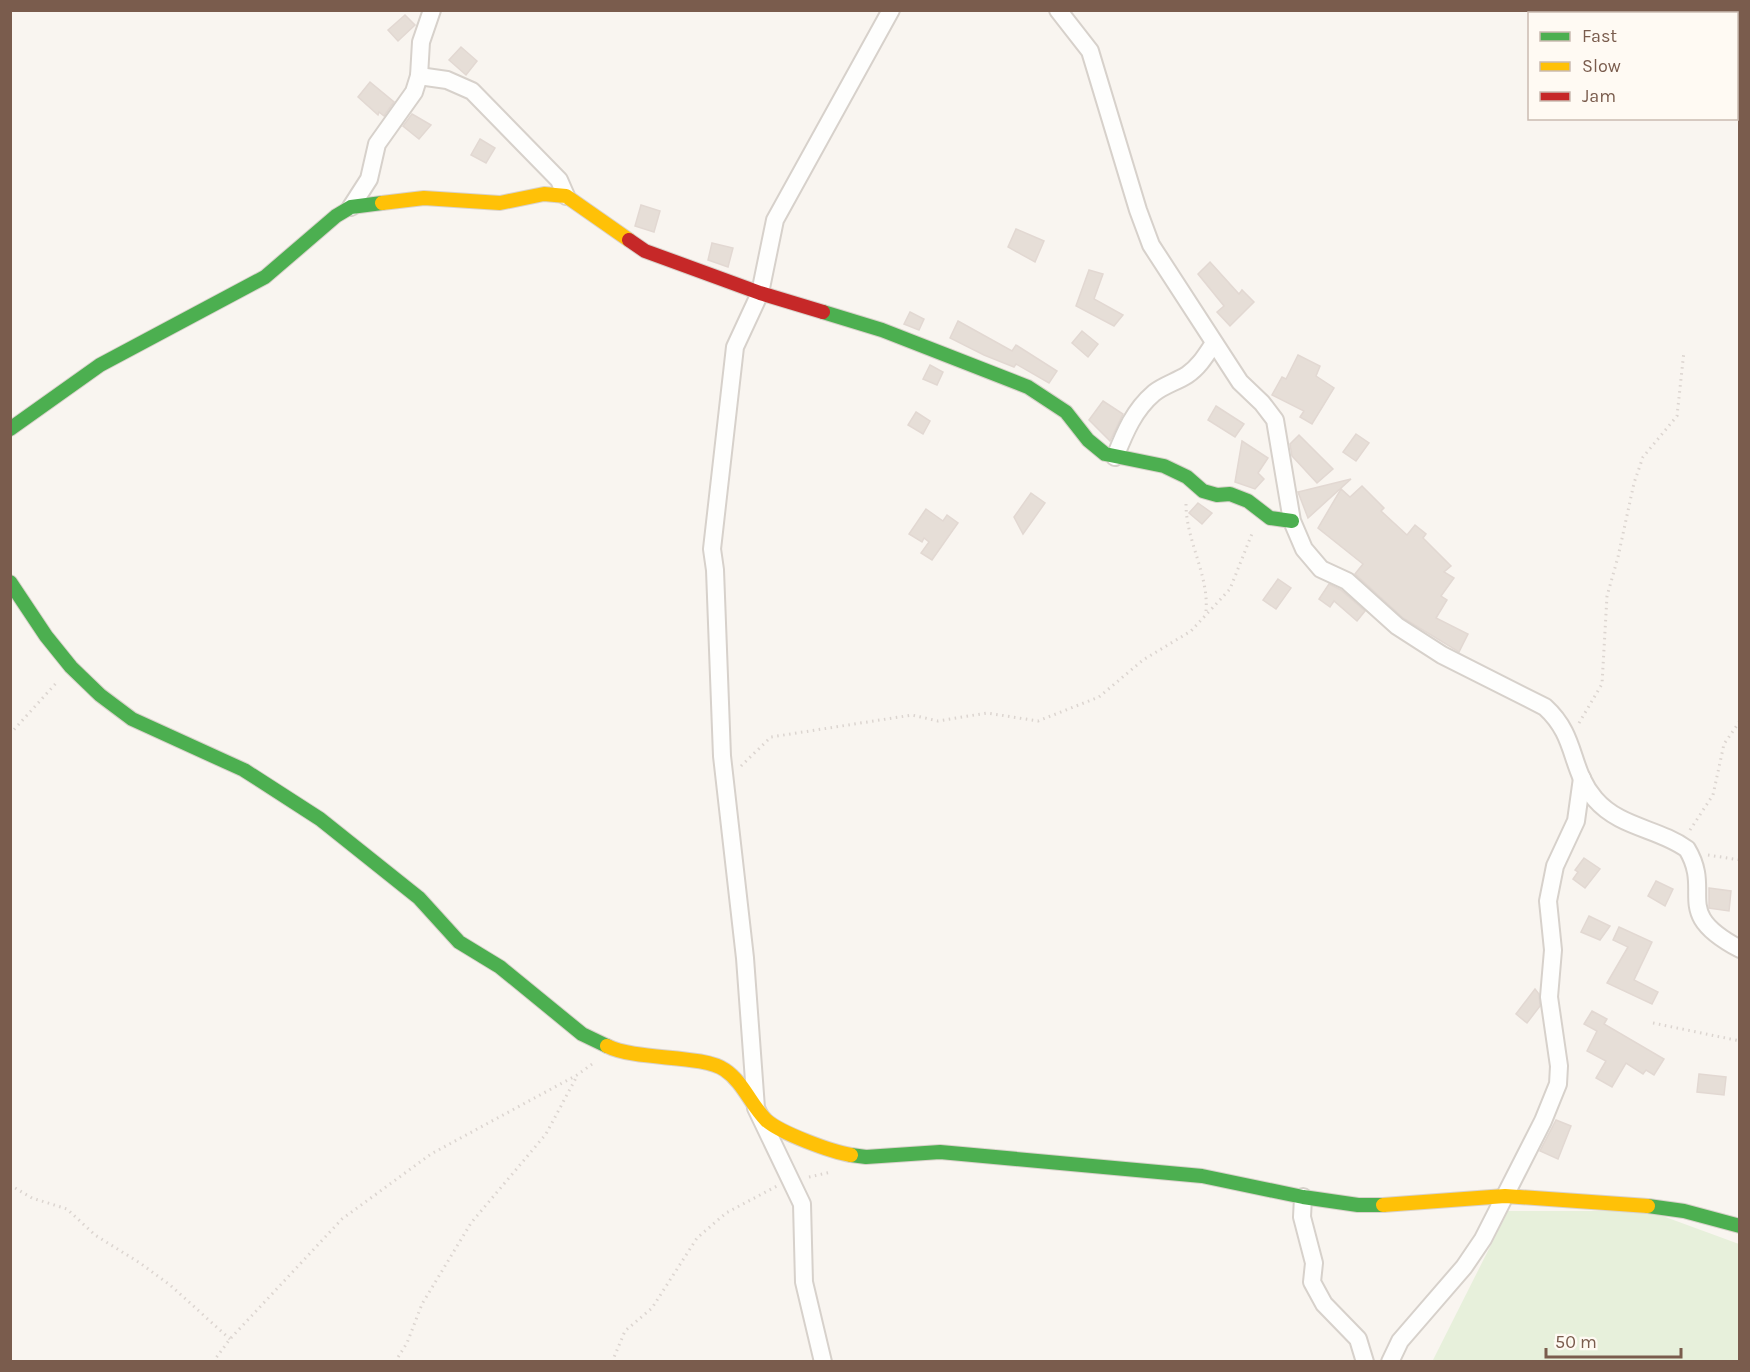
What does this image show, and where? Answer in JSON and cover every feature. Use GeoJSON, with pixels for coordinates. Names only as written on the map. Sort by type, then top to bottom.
{"type":"FeatureCollection","features":[{"type":"Feature","properties":{"kind":"street"},"geometry":{"type":"LineString","coordinates":[[351,207],[369,179],[377,144],[414,92],[419,76],[421,42],[432,10]]}},
{"type":"Feature","properties":{"kind":"street"},"geometry":{"type":"LineString","coordinates":[[891,10],[775,220],[760,293],[735,347],[713,534],[722,756],[745,958],[756,1108],[766,1120],[782,1130],[844,1154],[866,1157],[940,1152],[1042,1160],[1202,1176],[1303,1197],[1358,1205],[1394,1205],[1505,1196],[1662,1208],[1740,1226]]}},
{"type":"Feature","properties":{"kind":"street"},"geometry":{"type":"LineString","coordinates":[[1058,10],[1090,51],[1138,210],[1151,245],[1240,382],[1262,403],[1275,420],[1292,520],[1304,549],[1321,569],[1347,581],[1377,611],[1442,655],[1545,707],[1562,724],[1587,789],[1605,810],[1686,851],[1699,913],[1716,936],[1740,949]]}},
{"type":"Feature","properties":{"kind":"street"},"geometry":{"type":"LineString","coordinates":[[419,76],[447,80],[472,91],[559,180],[566,196]]}},
{"type":"Feature","properties":{"kind":"street"},"geometry":{"type":"LineString","coordinates":[[10,429],[100,365],[265,277],[336,216],[351,207],[424,198],[500,203],[544,194],[566,196],[645,251],[760,293],[882,330],[1028,387],[1050,399],[1066,412],[1088,440],[1105,454],[1164,466],[1187,477],[1203,491],[1217,495],[1230,494],[1248,501],[1270,518],[1292,520]]}},
{"type":"Feature","properties":{"kind":"street"},"geometry":{"type":"LineString","coordinates":[[1115,457],[1128,425],[1139,408],[1155,392],[1201,364],[1214,343]]}},
{"type":"Feature","properties":{"kind":"street"},"geometry":{"type":"LineString","coordinates":[[10,582],[71,667],[100,695],[132,719],[244,770],[320,819],[419,898],[459,942],[500,967],[582,1034],[613,1049],[658,1058],[706,1063],[723,1069],[746,1092],[756,1108],[802,1204],[804,1282],[823,1362]]}},
{"type":"Feature","properties":{"kind":"street"},"geometry":{"type":"LineString","coordinates":[[1390,1362],[1400,1341],[1464,1267],[1484,1239],[1544,1121],[1558,1084],[1559,1066],[1550,1005],[1553,950],[1548,900],[1555,866],[1576,821],[1582,778]]}},
{"type":"Feature","properties":{"kind":"street"},"geometry":{"type":"LineString","coordinates":[[1303,1197],[1302,1217],[1314,1263],[1312,1282],[1324,1304],[1358,1339],[1365,1362]]}},
{"type":"Feature","properties":{"kind":"path"},"geometry":{"type":"LineString","coordinates":[[1569,740],[1602,684],[1607,596],[1634,483],[1642,457],[1677,416],[1684,351]]}},
{"type":"Feature","properties":{"kind":"path"},"geometry":{"type":"LineString","coordinates":[[1187,477],[1186,515],[1195,556],[1208,592],[1206,612]]}},
{"type":"Feature","properties":{"kind":"path"},"geometry":{"type":"LineString","coordinates":[[727,794],[743,762],[771,737],[912,715],[938,721],[987,713],[1038,721],[1099,697],[1143,660],[1191,631],[1206,612],[1230,589],[1262,512]]}},
{"type":"Feature","properties":{"kind":"path"},"geometry":{"type":"LineString","coordinates":[[10,734],[71,667]]}},
{"type":"Feature","properties":{"kind":"path"},"geometry":{"type":"LineString","coordinates":[[1740,721],[1724,744],[1713,795],[1686,851],[1740,861]]}},
{"type":"Feature","properties":{"kind":"path"},"geometry":{"type":"LineString","coordinates":[[1653,1023],[1740,1041]]}},
{"type":"Feature","properties":{"kind":"path"},"geometry":{"type":"LineString","coordinates":[[213,1362],[230,1339],[342,1219],[431,1154],[577,1076],[613,1049]]}},
{"type":"Feature","properties":{"kind":"path"},"geometry":{"type":"LineString","coordinates":[[395,1362],[408,1343],[422,1304],[471,1223],[546,1134],[577,1076]]}},
{"type":"Feature","properties":{"kind":"path"},"geometry":{"type":"LineString","coordinates":[[612,1362],[625,1331],[652,1308],[697,1238],[726,1213],[790,1180],[835,1171]]}},
{"type":"Feature","properties":{"kind":"path"},"geometry":{"type":"LineString","coordinates":[[10,1185],[32,1198],[67,1209],[95,1235],[170,1285],[230,1339]]}},
{"type":"Feature","properties":{"kind":"green space"},"geometry":{"type":"Polygon","coordinates":[[[1508,1211],[1649,1211],[1739,1244],[1739,1361],[1432,1362],[1508,1211]]]}},
{"type":"Feature","properties":{"kind":"building"},"geometry":{"type":"Polygon","coordinates":[[[405,15],[415,25],[398,41],[388,30],[405,15]]]}},
{"type":"Feature","properties":{"kind":"building"},"geometry":{"type":"Polygon","coordinates":[[[461,47],[477,61],[466,75],[449,60],[461,47]]]}},
{"type":"Feature","properties":{"kind":"building"},"geometry":{"type":"Polygon","coordinates":[[[370,82],[394,102],[384,116],[379,112],[378,115],[358,97],[370,82]]]}},
{"type":"Feature","properties":{"kind":"building"},"geometry":{"type":"Polygon","coordinates":[[[412,114],[431,125],[419,139],[403,126],[412,114]]]}},
{"type":"Feature","properties":{"kind":"building"},"geometry":{"type":"Polygon","coordinates":[[[480,139],[495,148],[486,163],[471,155],[480,139]]]}},
{"type":"Feature","properties":{"kind":"building"},"geometry":{"type":"Polygon","coordinates":[[[641,205],[660,211],[654,232],[635,226],[641,205]]]}},
{"type":"Feature","properties":{"kind":"building"},"geometry":{"type":"Polygon","coordinates":[[[1016,229],[1044,241],[1035,262],[1008,247],[1016,229]]]}},
{"type":"Feature","properties":{"kind":"building"},"geometry":{"type":"Polygon","coordinates":[[[712,243],[733,248],[728,267],[708,260],[712,243]]]}},
{"type":"Feature","properties":{"kind":"building"},"geometry":{"type":"Polygon","coordinates":[[[1210,262],[1239,294],[1242,290],[1254,302],[1230,326],[1217,312],[1224,306],[1198,274],[1210,262]]]}},
{"type":"Feature","properties":{"kind":"building"},"geometry":{"type":"Polygon","coordinates":[[[1089,270],[1103,274],[1094,299],[1123,315],[1114,326],[1076,306],[1089,270]]]}},
{"type":"Feature","properties":{"kind":"building"},"geometry":{"type":"Polygon","coordinates":[[[910,312],[924,319],[919,330],[904,324],[910,312]]]}},
{"type":"Feature","properties":{"kind":"building"},"geometry":{"type":"Polygon","coordinates":[[[958,321],[1012,351],[1016,345],[1057,371],[1049,383],[1016,364],[1014,367],[950,338],[958,321]]]}},
{"type":"Feature","properties":{"kind":"building"},"geometry":{"type":"Polygon","coordinates":[[[1082,331],[1098,344],[1088,357],[1072,343],[1082,331]]]}},
{"type":"Feature","properties":{"kind":"building"},"geometry":{"type":"Polygon","coordinates":[[[1298,355],[1320,366],[1316,376],[1334,388],[1312,424],[1300,417],[1304,411],[1272,395],[1282,377],[1286,379],[1298,355]]]}},
{"type":"Feature","properties":{"kind":"building"},"geometry":{"type":"Polygon","coordinates":[[[930,365],[943,372],[937,385],[923,379],[930,365]]]}},
{"type":"Feature","properties":{"kind":"building"},"geometry":{"type":"Polygon","coordinates":[[[1103,401],[1123,414],[1110,441],[1089,420],[1103,401]]]}},
{"type":"Feature","properties":{"kind":"building"},"geometry":{"type":"Polygon","coordinates":[[[1216,406],[1244,424],[1235,437],[1208,420],[1216,406]]]}},
{"type":"Feature","properties":{"kind":"building"},"geometry":{"type":"Polygon","coordinates":[[[916,412],[930,421],[923,434],[908,425],[916,412]]]}},
{"type":"Feature","properties":{"kind":"building"},"geometry":{"type":"Polygon","coordinates":[[[1356,434],[1369,443],[1356,461],[1343,452],[1356,434]]]}},
{"type":"Feature","properties":{"kind":"building"},"geometry":{"type":"Polygon","coordinates":[[[1299,435],[1333,469],[1317,483],[1292,456],[1290,444],[1299,435]]]}},
{"type":"Feature","properties":{"kind":"building"},"geometry":{"type":"Polygon","coordinates":[[[1242,441],[1268,458],[1258,473],[1264,479],[1255,489],[1235,482],[1242,441]]]}},
{"type":"Feature","properties":{"kind":"building"},"geometry":{"type":"Polygon","coordinates":[[[1351,479],[1308,518],[1298,492],[1351,479]]]}},
{"type":"Feature","properties":{"kind":"building"},"geometry":{"type":"Polygon","coordinates":[[[1362,486],[1384,508],[1381,511],[1407,535],[1415,525],[1426,534],[1423,538],[1451,566],[1444,572],[1454,578],[1441,596],[1447,600],[1436,618],[1468,634],[1459,652],[1403,618],[1355,574],[1363,564],[1318,528],[1341,489],[1350,497],[1362,486]]]}},
{"type":"Feature","properties":{"kind":"building"},"geometry":{"type":"Polygon","coordinates":[[[1031,493],[1045,503],[1023,534],[1014,517],[1031,493]]]}},
{"type":"Feature","properties":{"kind":"building"},"geometry":{"type":"Polygon","coordinates":[[[1198,503],[1212,513],[1202,524],[1189,513],[1198,503]]]}},
{"type":"Feature","properties":{"kind":"building"},"geometry":{"type":"Polygon","coordinates":[[[926,509],[943,521],[947,515],[958,523],[932,560],[921,553],[929,542],[924,538],[922,542],[909,534],[926,509]]]}},
{"type":"Feature","properties":{"kind":"building"},"geometry":{"type":"Polygon","coordinates":[[[1278,579],[1291,588],[1276,609],[1263,600],[1278,579]]]}},
{"type":"Feature","properties":{"kind":"building"},"geometry":{"type":"Polygon","coordinates":[[[1329,584],[1341,590],[1365,611],[1357,621],[1334,601],[1330,607],[1319,599],[1329,584]]]}},
{"type":"Feature","properties":{"kind":"building"},"geometry":{"type":"Polygon","coordinates":[[[1584,858],[1600,869],[1585,888],[1573,879],[1578,872],[1575,870],[1584,858]]]}},
{"type":"Feature","properties":{"kind":"building"},"geometry":{"type":"Polygon","coordinates":[[[1656,881],[1673,889],[1665,906],[1648,896],[1656,881]]]}},
{"type":"Feature","properties":{"kind":"building"},"geometry":{"type":"Polygon","coordinates":[[[1709,888],[1731,891],[1729,911],[1709,908],[1709,888]]]}},
{"type":"Feature","properties":{"kind":"building"},"geometry":{"type":"Polygon","coordinates":[[[1589,916],[1610,926],[1600,940],[1581,932],[1589,916]]]}},
{"type":"Feature","properties":{"kind":"building"},"geometry":{"type":"Polygon","coordinates":[[[1619,927],[1652,942],[1634,980],[1658,992],[1652,1004],[1607,983],[1628,947],[1613,940],[1619,927]]]}},
{"type":"Feature","properties":{"kind":"building"},"geometry":{"type":"Polygon","coordinates":[[[1535,989],[1539,994],[1540,1006],[1527,1023],[1516,1014],[1535,989]]]}},
{"type":"Feature","properties":{"kind":"building"},"geometry":{"type":"Polygon","coordinates":[[[1592,1011],[1607,1019],[1604,1024],[1664,1059],[1654,1075],[1646,1070],[1643,1074],[1626,1063],[1612,1087],[1596,1078],[1606,1061],[1587,1051],[1597,1031],[1584,1024],[1592,1011]]]}},
{"type":"Feature","properties":{"kind":"building"},"geometry":{"type":"Polygon","coordinates":[[[1699,1074],[1726,1077],[1724,1095],[1697,1092],[1699,1074]]]}},
{"type":"Feature","properties":{"kind":"building"},"geometry":{"type":"Polygon","coordinates":[[[1556,1120],[1571,1126],[1558,1159],[1540,1151],[1556,1120]]]}},
{"type":"Feature","properties":{"kind":"traffic: fast"},"geometry":{"type":"LineString","coordinates":[[10,429],[100,365],[265,277],[336,216],[351,207],[382,203]]}},
{"type":"Feature","properties":{"kind":"traffic: fast"},"geometry":{"type":"LineString","coordinates":[[823,312],[882,330],[1028,387],[1066,412],[1088,440],[1105,454],[1164,466],[1187,477],[1203,491],[1217,495],[1230,494],[1248,501],[1270,518],[1292,521]]}},
{"type":"Feature","properties":{"kind":"traffic: fast"},"geometry":{"type":"LineString","coordinates":[[10,582],[46,636],[71,667],[100,695],[132,719],[244,770],[320,819],[419,898],[459,942],[500,967],[582,1034],[607,1046]]}},
{"type":"Feature","properties":{"kind":"traffic: fast"},"geometry":{"type":"LineString","coordinates":[[851,1155],[866,1157],[940,1152],[1202,1176],[1303,1197],[1358,1205],[1383,1205]]}},
{"type":"Feature","properties":{"kind":"traffic: fast"},"geometry":{"type":"LineString","coordinates":[[1648,1206],[1684,1211],[1740,1226]]}},
{"type":"Feature","properties":{"kind":"traffic: slow"},"geometry":{"type":"LineString","coordinates":[[382,203],[424,198],[500,203],[544,194],[566,196],[629,240]]}},
{"type":"Feature","properties":{"kind":"traffic: slow"},"geometry":{"type":"LineString","coordinates":[[607,1046],[635,1054],[685,1059],[715,1065],[731,1075],[766,1120],[773,1125],[807,1141],[851,1155]]}},
{"type":"Feature","properties":{"kind":"traffic: slow"},"geometry":{"type":"LineString","coordinates":[[1383,1205],[1505,1196],[1648,1206]]}},
{"type":"Feature","properties":{"kind":"traffic: jam"},"geometry":{"type":"LineString","coordinates":[[629,240],[645,251],[760,293],[823,312]]}}]}
